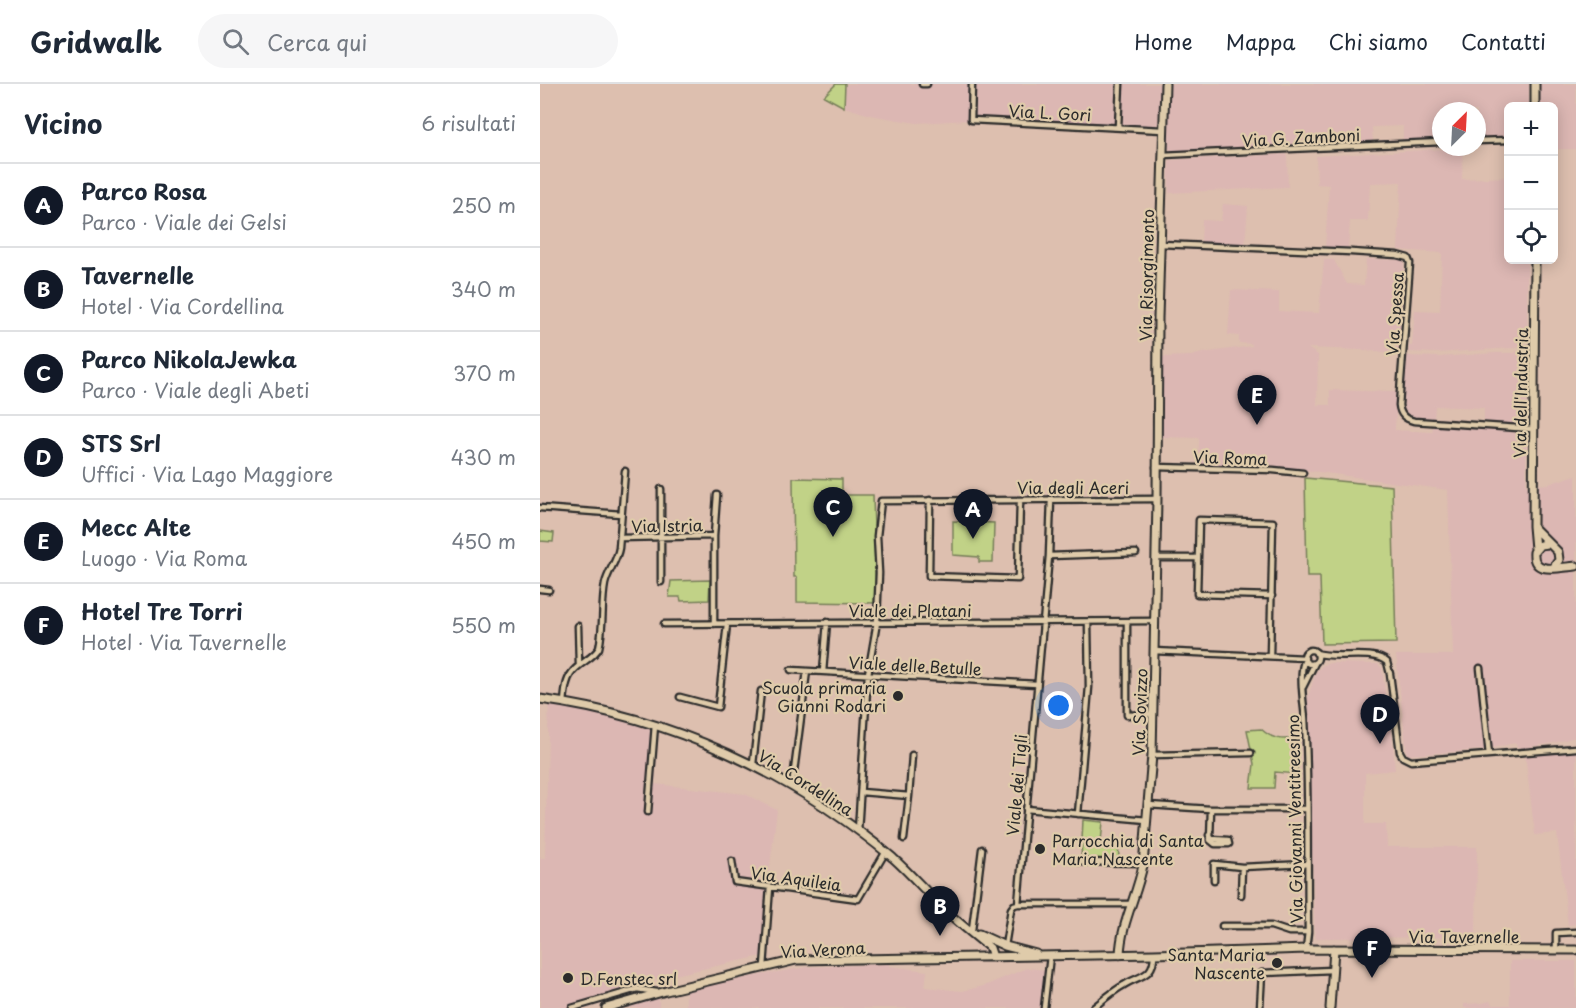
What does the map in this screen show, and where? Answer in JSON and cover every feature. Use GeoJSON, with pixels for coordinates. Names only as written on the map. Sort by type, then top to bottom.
{"type":"FeatureCollection","features":[{"type":"Feature","properties":{"kind":"street"},"geometry":{"type":"LineString","coordinates":[[922,84],[927,84]]}},
{"type":"Feature","properties":{"kind":"street","name":"Via L. Gori"},"geometry":{"type":"LineString","coordinates":[[972,84],[970,120],[1163,130]]}},
{"type":"Feature","properties":{"kind":"street"},"geometry":{"type":"LineString","coordinates":[[1118,127],[1120,84]]}},
{"type":"Feature","properties":{"kind":"street","name":"Via Risorgimento"},"geometry":{"type":"LineString","coordinates":[[1156,467],[1165,84]]}},
{"type":"Feature","properties":{"kind":"street"},"geometry":{"type":"LineString","coordinates":[[1535,84],[1535,102]]}},
{"type":"Feature","properties":{"kind":"street"},"geometry":{"type":"LineString","coordinates":[[1486,141],[1504,140]]}},
{"type":"Feature","properties":{"kind":"street","name":"Via G. Zamboni"},"geometry":{"type":"LineString","coordinates":[[1162,155],[1432,142]]}},
{"type":"Feature","properties":{"kind":"street","name":"Via Spessa"},"geometry":{"type":"LineString","coordinates":[[1160,244],[1351,252],[1397,255],[1407,258],[1410,263],[1399,405],[1401,414],[1414,421],[1533,429]]}},
{"type":"Feature","properties":{"kind":"street","name":"Via dell'Industria"},"geometry":{"type":"LineString","coordinates":[[1534,264],[1533,526],[1535,549]]}},
{"type":"Feature","properties":{"kind":"street","name":"Via Roma"},"geometry":{"type":"LineString","coordinates":[[1156,467],[1303,473]]}},
{"type":"Feature","properties":{"kind":"street","name":"Via Sovizzo"},"geometry":{"type":"LineString","coordinates":[[1120,955],[1121,937],[1140,884],[1152,755],[1156,467]]}},
{"type":"Feature","properties":{"kind":"street"},"geometry":{"type":"LineString","coordinates":[[564,703],[571,674],[596,654],[599,648],[605,584],[617,559],[625,471]]}},
{"type":"Feature","properties":{"kind":"street"},"geometry":{"type":"LineString","coordinates":[[661,489],[661,582]]}},
{"type":"Feature","properties":{"kind":"street"},"geometry":{"type":"LineString","coordinates":[[714,624],[714,536],[717,495]]}},
{"type":"Feature","properties":{"kind":"street","name":"Via degli Aceri"},"geometry":{"type":"LineString","coordinates":[[877,622],[879,573],[877,536],[881,501],[1157,499]]}},
{"type":"Feature","properties":{"kind":"street"},"geometry":{"type":"LineString","coordinates":[[930,500],[929,576],[1018,579],[1020,500]]}},
{"type":"Feature","properties":{"kind":"street","name":"Viale dei Tigli"},"geometry":{"type":"LineString","coordinates":[[1005,946],[1011,909],[1018,904],[1049,556],[1051,500]]}},
{"type":"Feature","properties":{"kind":"street"},"geometry":{"type":"LineString","coordinates":[[540,508],[621,514]]}},
{"type":"Feature","properties":{"kind":"street"},"geometry":{"type":"LineString","coordinates":[[1270,655],[1272,596],[1273,522],[1198,520],[1197,594],[1272,596]]}},
{"type":"Feature","properties":{"kind":"street"},"geometry":{"type":"LineString","coordinates":[[1533,526],[1548,544],[1557,549],[1559,556],[1553,568]]}},
{"type":"Feature","properties":{"kind":"street","name":"Via Istria"},"geometry":{"type":"LineString","coordinates":[[620,538],[714,536]]}},
{"type":"Feature","properties":{"kind":"street"},"geometry":{"type":"LineString","coordinates":[[1548,544],[1540,545],[1535,549],[1533,556],[1537,566],[1548,569],[1576,566]]}},
{"type":"Feature","properties":{"kind":"street"},"geometry":{"type":"LineString","coordinates":[[1049,556],[1136,553]]}},
{"type":"Feature","properties":{"kind":"street"},"geometry":{"type":"LineString","coordinates":[[1559,556],[1576,566]]}},
{"type":"Feature","properties":{"kind":"street"},"geometry":{"type":"LineString","coordinates":[[1156,558],[1198,558]]}},
{"type":"Feature","properties":{"kind":"street"},"geometry":{"type":"LineString","coordinates":[[540,589],[549,590]]}},
{"type":"Feature","properties":{"kind":"street","name":"Viale dei Platani"},"geometry":{"type":"LineString","coordinates":[[664,624],[1155,621]]}},
{"type":"Feature","properties":{"kind":"street"},"geometry":{"type":"LineString","coordinates":[[823,672],[827,622]]}},
{"type":"Feature","properties":{"kind":"street"},"geometry":{"type":"LineString","coordinates":[[858,831],[868,674],[877,622]]}},
{"type":"Feature","properties":{"kind":"street"},"geometry":{"type":"LineString","coordinates":[[1127,622],[1127,715],[1153,714]]}},
{"type":"Feature","properties":{"kind":"street"},"geometry":{"type":"LineString","coordinates":[[1078,814],[1089,687],[1088,623]]}},
{"type":"Feature","properties":{"kind":"street"},"geometry":{"type":"LineString","coordinates":[[680,697],[718,707],[727,624]]}},
{"type":"Feature","properties":{"kind":"street"},"geometry":{"type":"LineString","coordinates":[[578,626],[579,666]]}},
{"type":"Feature","properties":{"kind":"street"},"geometry":{"type":"LineString","coordinates":[[1154,651],[1305,657]]}},
{"type":"Feature","properties":{"kind":"street"},"geometry":{"type":"LineString","coordinates":[[1305,657],[1310,651],[1330,657],[1376,657],[1387,662],[1398,745],[1403,757],[1416,761],[1576,747]]}},
{"type":"Feature","properties":{"kind":"street"},"geometry":{"type":"LineString","coordinates":[[1316,653],[1318,657],[1316,662]]}},
{"type":"Feature","properties":{"kind":"street"},"geometry":{"type":"LineString","coordinates":[[1305,657],[1310,664],[1330,657]]}},
{"type":"Feature","properties":{"kind":"street","name":"Via Giovanni Ventitreesimo"},"geometry":{"type":"LineString","coordinates":[[1305,657],[1302,664],[1307,809],[1308,932],[1306,949]]}},
{"type":"Feature","properties":{"kind":"street","name":"Via Giovanni Ventitreesimo"},"geometry":{"type":"LineString","coordinates":[[1303,687],[1316,662]]}},
{"type":"Feature","properties":{"kind":"street"},"geometry":{"type":"LineString","coordinates":[[1480,668],[1489,755]]}},
{"type":"Feature","properties":{"kind":"street","name":"Viale delle Betulle"},"geometry":{"type":"LineString","coordinates":[[791,670],[1038,684]]}},
{"type":"Feature","properties":{"kind":"street"},"geometry":{"type":"LineString","coordinates":[[792,787],[807,671]]}},
{"type":"Feature","properties":{"kind":"street"},"geometry":{"type":"LineString","coordinates":[[753,764],[761,690]]}},
{"type":"Feature","properties":{"kind":"street","name":"Via Cordellina"},"geometry":{"type":"LineString","coordinates":[[540,699],[617,713],[676,732],[753,764],[829,808],[858,831],[990,948],[993,957]]}},
{"type":"Feature","properties":{"kind":"street"},"geometry":{"type":"LineString","coordinates":[[648,812],[655,725]]}},
{"type":"Feature","properties":{"kind":"street"},"geometry":{"type":"LineString","coordinates":[[1152,755],[1251,753]]}},
{"type":"Feature","properties":{"kind":"street"},"geometry":{"type":"LineString","coordinates":[[904,839],[912,755]]}},
{"type":"Feature","properties":{"kind":"street"},"geometry":{"type":"LineString","coordinates":[[861,792],[909,796]]}},
{"type":"Feature","properties":{"kind":"street"},"geometry":{"type":"LineString","coordinates":[[1148,805],[1211,810],[1307,809]]}},
{"type":"Feature","properties":{"kind":"street"},"geometry":{"type":"LineString","coordinates":[[1026,809],[1147,820]]}},
{"type":"Feature","properties":{"kind":"street"},"geometry":{"type":"LineString","coordinates":[[1209,835],[1211,810]]}},
{"type":"Feature","properties":{"kind":"street"},"geometry":{"type":"LineString","coordinates":[[972,930],[982,849]]}},
{"type":"Feature","properties":{"kind":"street","name":"Via Aquileia"},"geometry":{"type":"LineString","coordinates":[[732,861],[735,882],[858,899],[885,853]]}},
{"type":"Feature","properties":{"kind":"street"},"geometry":{"type":"LineString","coordinates":[[1080,862],[1143,863]]}},
{"type":"Feature","properties":{"kind":"street"},"geometry":{"type":"LineString","coordinates":[[1214,880],[1214,864],[1242,867],[1307,864]]}},
{"type":"Feature","properties":{"kind":"street"},"geometry":{"type":"LineString","coordinates":[[1241,895],[1242,867]]}},
{"type":"Feature","properties":{"kind":"street"},"geometry":{"type":"LineString","coordinates":[[765,967],[770,887]]}},
{"type":"Feature","properties":{"kind":"street"},"geometry":{"type":"LineString","coordinates":[[1018,904],[1132,904]]}},
{"type":"Feature","properties":{"kind":"street","name":"Via Cordellina"},"geometry":{"type":"LineString","coordinates":[[951,915],[983,937],[1005,946],[1049,956]]}},
{"type":"Feature","properties":{"kind":"street"},"geometry":{"type":"LineString","coordinates":[[1222,926],[1271,926],[1289,932],[1308,932]]}},
{"type":"Feature","properties":{"kind":"street"},"geometry":{"type":"LineString","coordinates":[[1556,950],[1556,933],[1576,932]]}},
{"type":"Feature","properties":{"kind":"street","name":"Via Tavernelle"},"geometry":{"type":"LineString","coordinates":[[993,957],[1306,949],[1576,950]]}},
{"type":"Feature","properties":{"kind":"street"},"geometry":{"type":"LineString","coordinates":[[1330,1008],[1334,949]]}},
{"type":"Feature","properties":{"kind":"street"},"geometry":{"type":"LineString","coordinates":[[1093,1008],[1124,984],[1147,974],[1154,962],[1154,954]]}},
{"type":"Feature","properties":{"kind":"street"},"geometry":{"type":"LineString","coordinates":[[1044,1008],[1049,956]]}},
{"type":"Feature","properties":{"kind":"street","name":"Via Verona"},"geometry":{"type":"LineString","coordinates":[[606,1008],[796,960],[993,957]]}},
{"type":"Feature","properties":{"kind":"street"},"geometry":{"type":"LineString","coordinates":[[1260,1008],[1262,973],[1332,970]]}},
{"type":"Feature","properties":{"kind":"street","name":"Via Verona"},"geometry":{"type":"LineString","coordinates":[[572,1008],[637,989],[659,993]]}},
{"type":"Feature","properties":{"kind":"shaded area"},"geometry":{"type":"Polygon","coordinates":[[[845,84],[972,84],[971,120],[916,123],[870,115],[844,107],[845,84]]]}},
{"type":"Feature","properties":{"kind":"shaded area"},"geometry":{"type":"Polygon","coordinates":[[[975,84],[1161,84],[1158,126],[974,116],[975,84]]]}},
{"type":"Feature","properties":{"kind":"shaded area"},"geometry":{"type":"Polygon","coordinates":[[[1169,84],[1529,84],[1529,102],[1504,102],[1504,136],[1486,137],[1486,102],[1432,102],[1432,140],[1403,142],[1403,126],[1372,127],[1373,143],[1175,151],[1170,150],[1167,145],[1169,84]]]}},
{"type":"Feature","properties":{"kind":"shaded area"},"geometry":{"type":"Polygon","coordinates":[[[1539,84],[1576,84],[1576,149],[1558,149],[1558,102],[1539,102],[1539,84]]]}},
{"type":"Feature","properties":{"kind":"shaded area"},"geometry":{"type":"Polygon","coordinates":[[[1432,150],[1432,156],[1463,156],[1462,179],[1504,177],[1504,264],[1527,264],[1527,347],[1437,353],[1409,352],[1409,346],[1412,346],[1415,310],[1440,311],[1442,253],[1398,250],[1401,182],[1370,183],[1368,221],[1350,221],[1348,249],[1325,248],[1329,185],[1317,184],[1316,156],[1432,150]]]}},
{"type":"Feature","properties":{"kind":"shaded area"},"geometry":{"type":"Polygon","coordinates":[[[1287,154],[1288,187],[1169,193],[1170,160],[1287,154]]]}},
{"type":"Feature","properties":{"kind":"shaded area"},"geometry":{"type":"Polygon","coordinates":[[[1223,204],[1248,206],[1245,245],[1201,243],[1202,220],[1221,221],[1223,204]]]}},
{"type":"Feature","properties":{"kind":"shaded area"},"geometry":{"type":"Polygon","coordinates":[[[1366,259],[1404,260],[1398,353],[1308,348],[1318,355],[1317,405],[1330,405],[1330,390],[1397,392],[1395,430],[1432,432],[1433,426],[1513,432],[1526,442],[1526,486],[1548,484],[1576,475],[1576,737],[1524,748],[1517,747],[1516,743],[1482,750],[1407,755],[1396,655],[1453,655],[1448,490],[1276,466],[1198,464],[1199,438],[1160,437],[1160,357],[1191,356],[1252,346],[1252,344],[1239,343],[1239,336],[1228,335],[1231,290],[1279,292],[1279,311],[1319,313],[1324,260],[1334,260],[1347,284],[1364,285],[1366,259]]]}},
{"type":"Feature","properties":{"kind":"shaded area"},"geometry":{"type":"Polygon","coordinates":[[[1527,352],[1527,414],[1521,421],[1513,425],[1484,423],[1484,408],[1435,406],[1434,420],[1415,419],[1405,413],[1403,407],[1407,356],[1438,357],[1527,352]]]}},
{"type":"Feature","properties":{"kind":"shaded area"},"geometry":{"type":"Polygon","coordinates":[[[1330,663],[1378,664],[1382,668],[1386,700],[1389,700],[1395,770],[1365,773],[1365,824],[1386,824],[1387,847],[1477,847],[1476,937],[1315,938],[1307,700],[1316,672],[1322,666],[1330,663]]]}},
{"type":"Feature","properties":{"kind":"shaded area"},"geometry":{"type":"Polygon","coordinates":[[[549,696],[572,698],[659,722],[655,784],[745,794],[777,810],[767,889],[762,956],[638,983],[569,1008],[540,1008],[540,858],[545,858],[549,696]]]}},
{"type":"Feature","properties":{"kind":"shaded area"},"geometry":{"type":"Polygon","coordinates":[[[1576,751],[1576,924],[1568,925],[1557,833],[1535,835],[1525,754],[1576,751]]]}},
{"type":"Feature","properties":{"kind":"shaded area"},"geometry":{"type":"Polygon","coordinates":[[[1510,961],[1576,961],[1576,1008],[1464,1008],[1464,1004],[1490,1001],[1494,1005],[1510,1005],[1510,961]]]}},
{"type":"Feature","properties":{"kind":"shaded area"},"geometry":{"type":"Polygon","coordinates":[[[889,964],[889,966],[927,971],[925,987],[962,991],[984,986],[1027,968],[1046,970],[1043,1008],[686,1008],[686,991],[759,975],[808,967],[889,964]]]}},
{"type":"Feature","properties":{"kind":"shaded area"},"geometry":{"type":"Polygon","coordinates":[[[659,998],[659,1008],[628,1008],[659,998]]]}},
{"type":"Feature","properties":{"kind":"green space"},"geometry":{"type":"Polygon","coordinates":[[[836,84],[845,84],[844,107],[824,96],[836,84]]]}},
{"type":"Feature","properties":{"kind":"green space"},"geometry":{"type":"Polygon","coordinates":[[[793,478],[842,479],[842,495],[873,495],[876,603],[797,602],[797,577],[794,577],[793,478]]]}},
{"type":"Feature","properties":{"kind":"green space"},"geometry":{"type":"Polygon","coordinates":[[[1305,478],[1392,486],[1396,643],[1322,644],[1320,577],[1307,577],[1305,478]]]}},
{"type":"Feature","properties":{"kind":"green space"},"geometry":{"type":"Polygon","coordinates":[[[953,521],[994,523],[993,562],[979,562],[979,557],[953,555],[953,521]]]}},
{"type":"Feature","properties":{"kind":"green space"},"geometry":{"type":"Polygon","coordinates":[[[540,531],[554,533],[553,542],[540,541],[540,531]]]}},
{"type":"Feature","properties":{"kind":"green space"},"geometry":{"type":"Polygon","coordinates":[[[710,580],[709,600],[681,601],[680,597],[669,597],[671,581],[710,580]]]}},
{"type":"Feature","properties":{"kind":"green space"},"geometry":{"type":"Polygon","coordinates":[[[1261,729],[1278,738],[1297,738],[1297,774],[1275,772],[1274,788],[1251,788],[1254,764],[1247,730],[1261,729]]]}},
{"type":"Feature","properties":{"kind":"green space"},"geometry":{"type":"Polygon","coordinates":[[[1083,820],[1103,822],[1101,842],[1118,842],[1119,859],[1081,860],[1083,820]]]}},
{"type":"Feature","properties":{"kind":"place","name":"Mecc Alte"},"geometry":{"type":"Point","coordinates":[1257,425]}},
{"type":"Feature","properties":{"kind":"place","name":"Parco NikolaJewka"},"geometry":{"type":"Point","coordinates":[833,537]}},
{"type":"Feature","properties":{"kind":"place","name":"Parco Rosa"},"geometry":{"type":"Point","coordinates":[973,539]}},
{"type":"Feature","properties":{"kind":"place","name":"Scuola primaria Gianni Rodari"},"geometry":{"type":"Point","coordinates":[898,696]}},
{"type":"Feature","properties":{"kind":"place","name":"STS Srl"},"geometry":{"type":"Point","coordinates":[1380,744]}},
{"type":"Feature","properties":{"kind":"place","name":"Parrocchia di Santa Maria Nascente"},"geometry":{"type":"Point","coordinates":[1040,849]}},
{"type":"Feature","properties":{"kind":"place","name":"Tavernelle"},"geometry":{"type":"Point","coordinates":[940,936]}},
{"type":"Feature","properties":{"kind":"place","name":"Santa Maria Nascente"},"geometry":{"type":"Point","coordinates":[1277,963]}},
{"type":"Feature","properties":{"kind":"place","name":"D.Fenstec srl"},"geometry":{"type":"Point","coordinates":[568,978]}},
{"type":"Feature","properties":{"kind":"place","name":"Hotel Tre Torri"},"geometry":{"type":"Point","coordinates":[1372,978]}}]}
